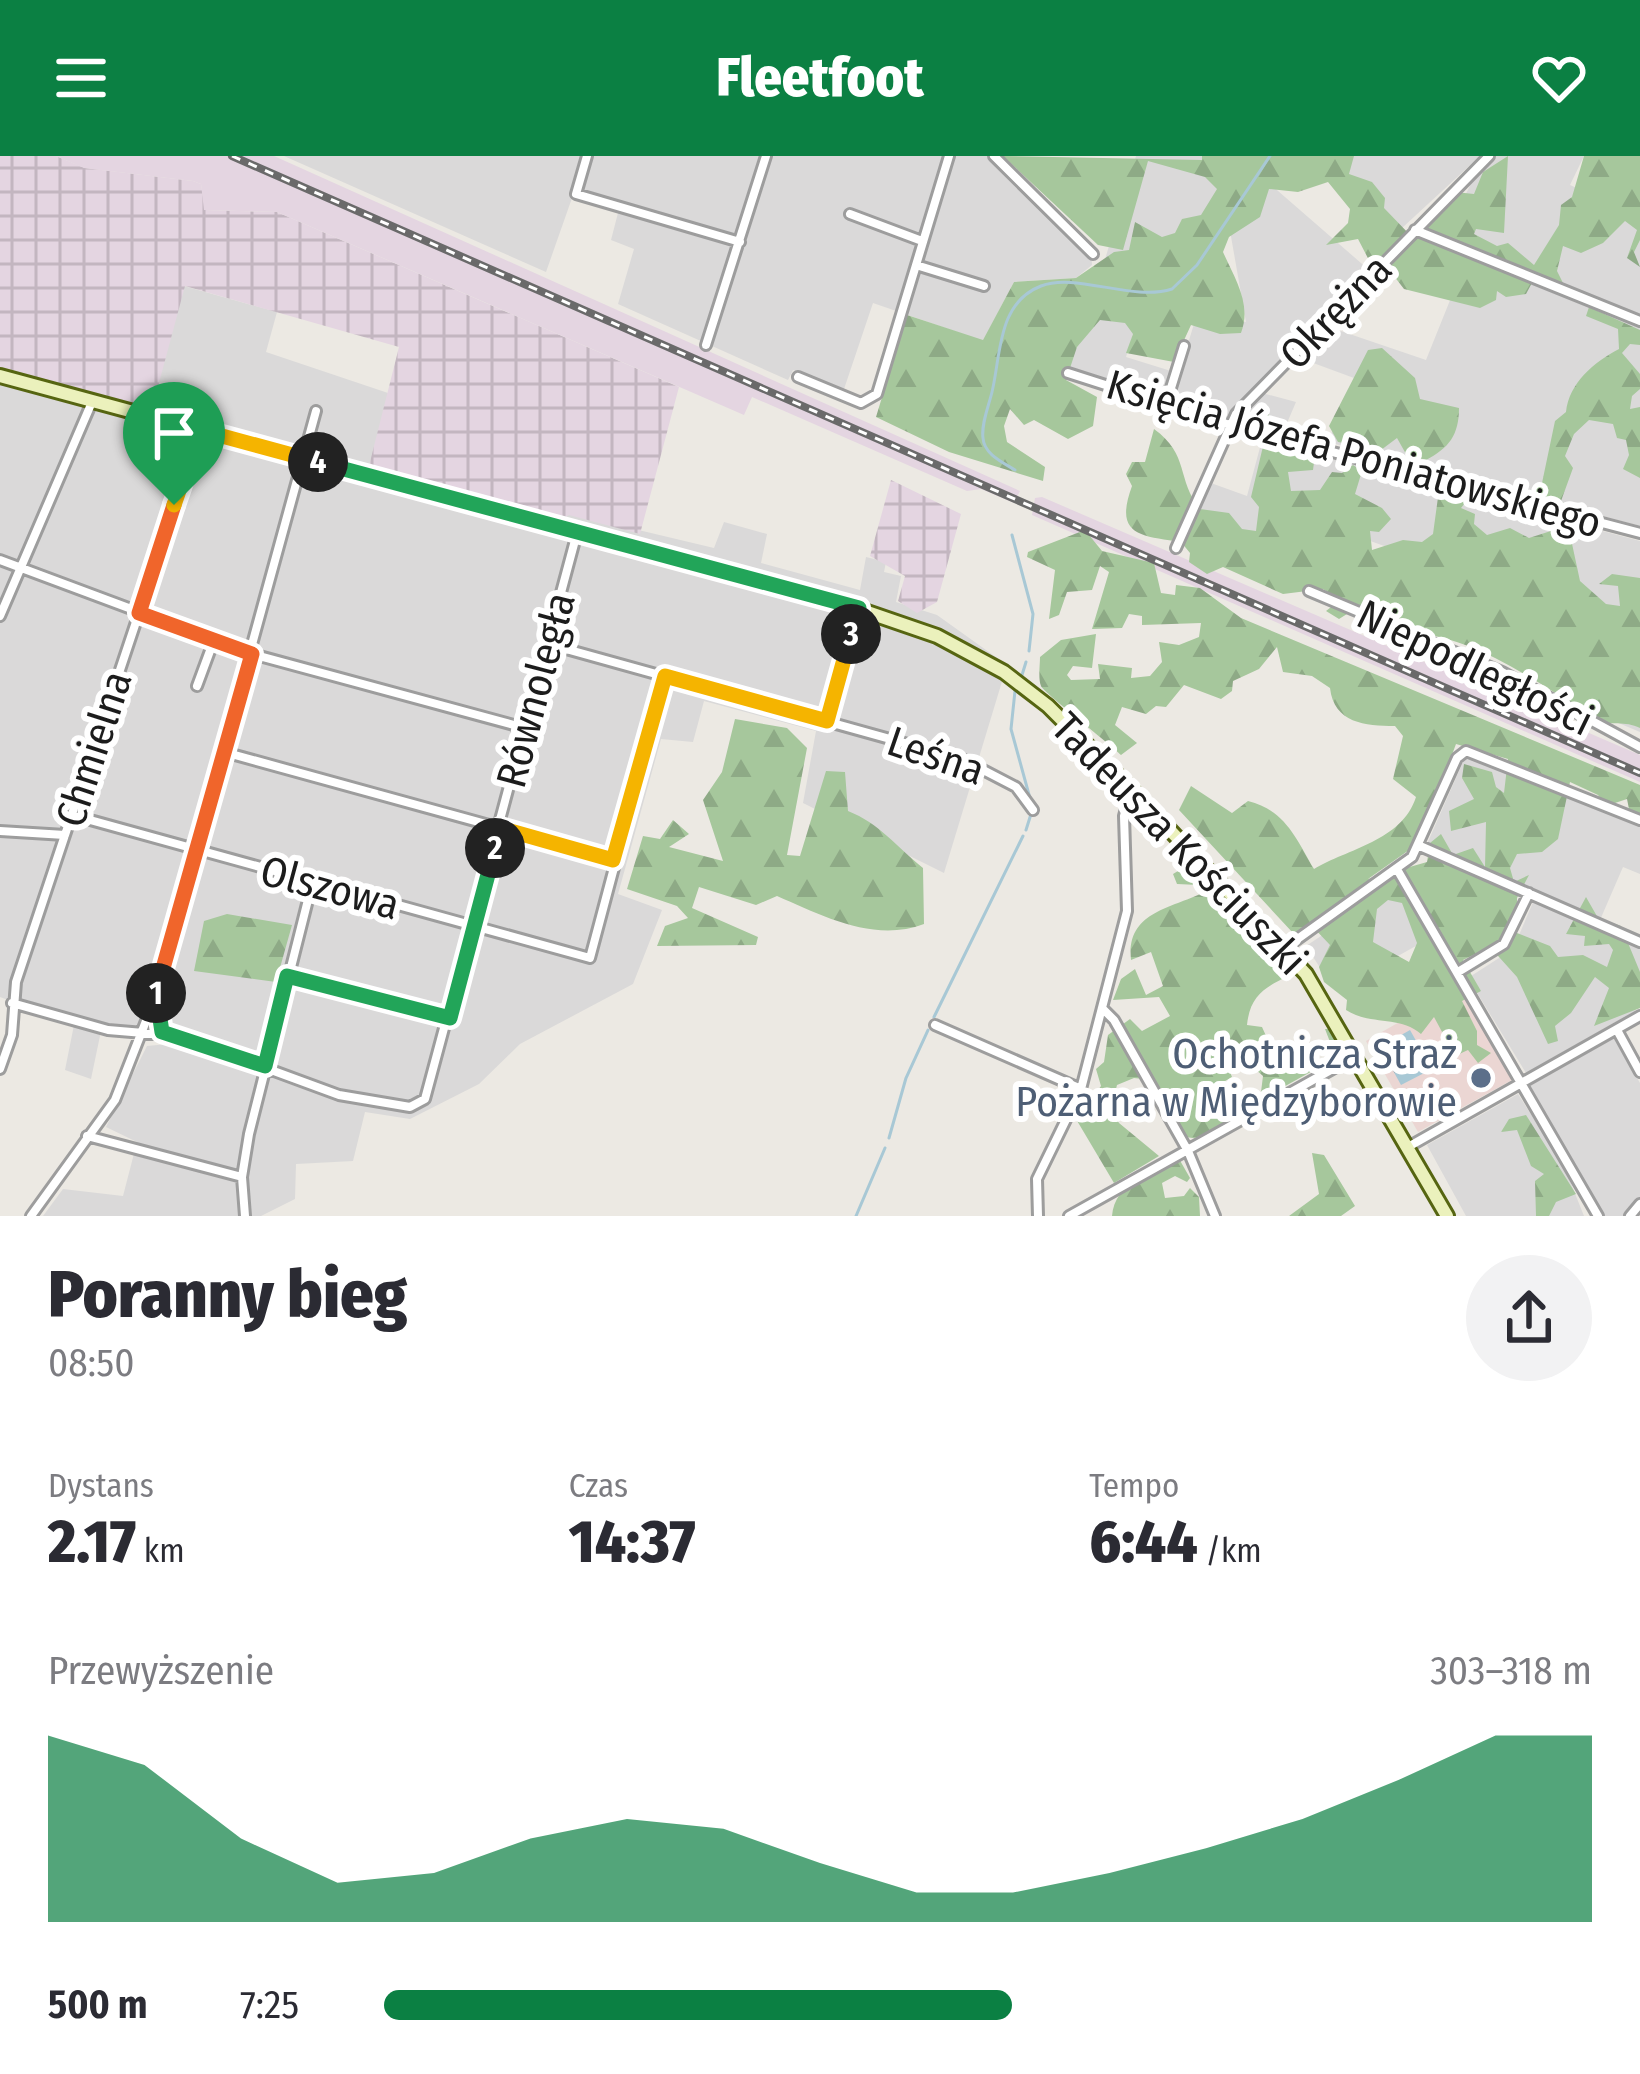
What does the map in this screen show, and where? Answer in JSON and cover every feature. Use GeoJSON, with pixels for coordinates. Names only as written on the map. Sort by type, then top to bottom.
{"type":"FeatureCollection","features":[{"type":"Feature","properties":{"kind":"main road","name":"Tadeusza Kościuszki"},"geometry":{"type":"LineString","coordinates":[[0,376],[859,608],[937,635],[1004,672],[1048,706],[1285,948],[1356,1056],[1448,1216]]}},
{"type":"Feature","properties":{"kind":"street"},"geometry":{"type":"LineString","coordinates":[[587,156],[576,194],[740,242]]}},
{"type":"Feature","properties":{"kind":"street"},"geometry":{"type":"LineString","coordinates":[[706,345],[766,156]]}},
{"type":"Feature","properties":{"kind":"street"},"geometry":{"type":"LineString","coordinates":[[798,377],[861,403],[870,401],[949,156]]}},
{"type":"Feature","properties":{"kind":"street"},"geometry":{"type":"LineString","coordinates":[[994,156],[1094,254]]}},
{"type":"Feature","properties":{"kind":"street","name":"Okrężna"},"geometry":{"type":"LineString","coordinates":[[1176,548],[1230,425],[1489,156]]}},
{"type":"Feature","properties":{"kind":"street"},"geometry":{"type":"LineString","coordinates":[[850,214],[922,241]]}},
{"type":"Feature","properties":{"kind":"street"},"geometry":{"type":"LineString","coordinates":[[1415,230],[1640,321]]}},
{"type":"Feature","properties":{"kind":"street"},"geometry":{"type":"LineString","coordinates":[[916,265],[984,286]]}},
{"type":"Feature","properties":{"kind":"street"},"geometry":{"type":"LineString","coordinates":[[1166,404],[1184,346]]}},
{"type":"Feature","properties":{"kind":"street","name":"Księcia Józefa Poniatowskiego"},"geometry":{"type":"LineString","coordinates":[[1068,373],[1230,425],[1640,533]]}},
{"type":"Feature","properties":{"kind":"street"},"geometry":{"type":"LineString","coordinates":[[0,616],[92,401]]}},
{"type":"Feature","properties":{"kind":"street"},"geometry":{"type":"LineString","coordinates":[[32,1216],[115,1100],[154,998],[316,411]]}},
{"type":"Feature","properties":{"kind":"street","name":"Chmielna"},"geometry":{"type":"LineString","coordinates":[[0,1069],[10,1051],[12,1003],[200,430]]}},
{"type":"Feature","properties":{"kind":"street","name":"Równoległa"},"geometry":{"type":"LineString","coordinates":[[12,1003],[108,1030],[162,1032],[339,1095],[410,1107],[425,1100],[577,533]]}},
{"type":"Feature","properties":{"kind":"street"},"geometry":{"type":"LineString","coordinates":[[0,560],[252,654],[525,728]]}},
{"type":"Feature","properties":{"kind":"street","name":"Niepodległości"},"geometry":{"type":"LineString","coordinates":[[1309,591],[1502,672],[1640,747]]}},
{"type":"Feature","properties":{"kind":"street"},"geometry":{"type":"LineString","coordinates":[[827,721],[859,608]]}},
{"type":"Feature","properties":{"kind":"street"},"geometry":{"type":"LineString","coordinates":[[197,686],[214,640]]}},
{"type":"Feature","properties":{"kind":"street","name":"Leśna"},"geometry":{"type":"LineString","coordinates":[[548,644],[962,759],[1016,787],[1033,810]]}},
{"type":"Feature","properties":{"kind":"street"},"geometry":{"type":"LineString","coordinates":[[224,752],[613,860],[665,676]]}},
{"type":"Feature","properties":{"kind":"street","name":"Niepodległości"},"geometry":{"type":"LineString","coordinates":[[1420,846],[1457,758],[1471,752],[1640,820]]}},
{"type":"Feature","properties":{"kind":"street"},"geometry":{"type":"LineString","coordinates":[[1038,1216],[1037,1179],[1081,1089],[1127,911],[1124,833],[1131,789]]}},
{"type":"Feature","properties":{"kind":"street","name":"Olszowa"},"geometry":{"type":"LineString","coordinates":[[72,815],[590,958],[613,860]]}},
{"type":"Feature","properties":{"kind":"street"},"geometry":{"type":"LineString","coordinates":[[0,831],[65,836]]}},
{"type":"Feature","properties":{"kind":"street"},"geometry":{"type":"LineString","coordinates":[[1285,948],[1398,871],[1420,846],[1640,942]]}},
{"type":"Feature","properties":{"kind":"street"},"geometry":{"type":"LineString","coordinates":[[1398,871],[1598,1216]]}},
{"type":"Feature","properties":{"kind":"street"},"geometry":{"type":"LineString","coordinates":[[245,1216],[242,1177],[311,884]]}},
{"type":"Feature","properties":{"kind":"street"},"geometry":{"type":"LineString","coordinates":[[1458,973],[1504,944],[1529,893]]}},
{"type":"Feature","properties":{"kind":"street"},"geometry":{"type":"LineString","coordinates":[[287,976],[450,1018]]}},
{"type":"Feature","properties":{"kind":"street"},"geometry":{"type":"LineString","coordinates":[[154,998],[162,1032]]}},
{"type":"Feature","properties":{"kind":"street"},"geometry":{"type":"LineString","coordinates":[[1102,1008],[1188,1151],[1215,1216]]}},
{"type":"Feature","properties":{"kind":"street"},"geometry":{"type":"LineString","coordinates":[[1408,1147],[1640,1016]]}},
{"type":"Feature","properties":{"kind":"street"},"geometry":{"type":"LineString","coordinates":[[935,1025],[1081,1089]]}},
{"type":"Feature","properties":{"kind":"street"},"geometry":{"type":"LineString","coordinates":[[1617,1030],[1640,1072]]}},
{"type":"Feature","properties":{"kind":"street"},"geometry":{"type":"LineString","coordinates":[[1069,1216],[1356,1056]]}},
{"type":"Feature","properties":{"kind":"street"},"geometry":{"type":"LineString","coordinates":[[87,1136],[242,1177]]}},
{"type":"Feature","properties":{"kind":"street"},"geometry":{"type":"LineString","coordinates":[[1630,1216],[1640,1204]]}},
{"type":"Feature","properties":{"kind":"shaded area"},"geometry":{"type":"Polygon","coordinates":[[[0,156],[56,156],[85,168],[193,181],[201,184],[205,210],[277,212],[679,387],[640,534],[569,515],[562,519],[369,466],[399,347],[185,286],[152,409],[0,367],[0,156]]]}},
{"type":"Feature","properties":{"kind":"shaded area"},"geometry":{"type":"Polygon","coordinates":[[[56,156],[274,156],[1020,491],[1014,503],[981,489],[967,491],[752,397],[744,415],[277,212],[204,210],[201,184],[193,181],[84,168],[56,156]]]}},
{"type":"Feature","properties":{"kind":"shaded area"},"geometry":{"type":"Polygon","coordinates":[[[284,156],[999,156],[1091,247],[1092,265],[1076,278],[1014,282],[983,341],[873,303],[843,392],[793,370],[788,380],[618,304],[634,249],[611,240],[618,213],[572,198],[546,272],[284,156]]]}},
{"type":"Feature","properties":{"kind":"shaded area"},"geometry":{"type":"Polygon","coordinates":[[[1136,156],[1262,156],[1192,265],[1097,286],[1136,156]]]}},
{"type":"Feature","properties":{"kind":"shaded area"},"geometry":{"type":"Polygon","coordinates":[[[1320,156],[1480,156],[1402,228],[1320,156]]]}},
{"type":"Feature","properties":{"kind":"shaded area"},"geometry":{"type":"Polygon","coordinates":[[[1494,156],[1584,156],[1570,185],[1640,216],[1640,317],[1444,239],[1478,169],[1494,156]]]}},
{"type":"Feature","properties":{"kind":"shaded area"},"geometry":{"type":"Polygon","coordinates":[[[1262,177],[1369,270],[1228,420],[1170,402],[1198,311],[1246,322],[1229,225],[1262,177]]]}},
{"type":"Feature","properties":{"kind":"shaded area"},"geometry":{"type":"Polygon","coordinates":[[[1467,258],[1640,328],[1640,526],[1328,442],[1354,378],[1297,357],[1326,326],[1426,360],[1467,258]]]}},
{"type":"Feature","properties":{"kind":"shaded area"},"geometry":{"type":"Polygon","coordinates":[[[184,286],[277,312],[266,352],[388,393],[370,466],[714,548],[724,522],[767,534],[761,563],[860,590],[866,557],[886,562],[884,572],[901,576],[896,602],[937,615],[1007,665],[944,873],[803,803],[816,731],[704,701],[693,742],[661,739],[618,894],[662,910],[633,984],[520,1044],[479,1084],[410,1119],[365,1112],[353,1161],[296,1164],[295,1199],[261,1216],[43,1216],[63,1189],[123,1196],[137,1142],[106,1127],[147,1046],[179,1043],[101,1031],[91,1079],[65,1070],[74,1025],[0,997],[0,366],[184,286]]]}},
{"type":"Feature","properties":{"kind":"shaded area"},"geometry":{"type":"Polygon","coordinates":[[[1094,293],[1144,298],[1126,357],[1171,371],[1163,400],[1068,372],[1094,293]]]}},
{"type":"Feature","properties":{"kind":"shaded area"},"geometry":{"type":"Polygon","coordinates":[[[1262,393],[1296,402],[1284,430],[1245,420],[1243,413],[1262,393]]]}},
{"type":"Feature","properties":{"kind":"shaded area"},"geometry":{"type":"Polygon","coordinates":[[[1262,440],[1640,541],[1640,732],[1566,701],[1587,619],[1312,520],[1295,583],[1185,541],[1208,482],[1247,496],[1262,440]]]}},
{"type":"Feature","properties":{"kind":"shaded area"},"geometry":{"type":"Polygon","coordinates":[[[891,480],[961,514],[937,602],[917,613],[898,601],[905,576],[870,556],[891,480]]]}},
{"type":"Feature","properties":{"kind":"shaded area"},"geometry":{"type":"Polygon","coordinates":[[[1042,497],[1640,755],[1640,782],[1032,515],[1035,498],[1042,497]]]}},
{"type":"Feature","properties":{"kind":"shaded area"},"geometry":{"type":"Polygon","coordinates":[[[1466,755],[1640,825],[1640,874],[1623,867],[1600,920],[1427,844],[1466,755]]]}},
{"type":"Feature","properties":{"kind":"shaded area"},"geometry":{"type":"Polygon","coordinates":[[[1399,884],[1432,937],[1335,991],[1306,946],[1399,884]]]}},
{"type":"Feature","properties":{"kind":"shaded area"},"geometry":{"type":"Polygon","coordinates":[[[1534,900],[1640,947],[1640,1000],[1635,1011],[1526,1073],[1468,978],[1513,949],[1534,900]]]}},
{"type":"Feature","properties":{"kind":"shaded area"},"geometry":{"type":"Polygon","coordinates":[[[1461,987],[1512,1080],[1418,1132],[1366,1041],[1461,987]]]}},
{"type":"Feature","properties":{"kind":"shaded area"},"geometry":{"type":"Polygon","coordinates":[[[1614,1038],[1640,1083],[1640,1198],[1625,1216],[1604,1216],[1529,1086],[1614,1038]]]}},
{"type":"Feature","properties":{"kind":"shaded area"},"geometry":{"type":"Polygon","coordinates":[[[1518,1094],[1564,1166],[1584,1216],[1466,1216],[1427,1145],[1518,1094]]]}},
{"type":"Feature","properties":{"kind":"green space"},"geometry":{"type":"Polygon","coordinates":[[[1003,156],[1202,160],[1202,156],[1354,156],[1349,174],[1372,182],[1385,198],[1384,208],[1412,237],[1455,192],[1474,194],[1483,172],[1508,156],[1504,233],[1476,229],[1474,234],[1497,246],[1508,243],[1534,265],[1559,225],[1561,205],[1572,197],[1584,156],[1640,156],[1640,240],[1634,252],[1640,267],[1627,258],[1637,230],[1625,221],[1603,243],[1581,253],[1563,246],[1557,271],[1566,289],[1533,281],[1526,294],[1506,297],[1497,291],[1496,300],[1480,308],[1404,289],[1387,267],[1371,264],[1358,239],[1326,245],[1348,223],[1350,209],[1328,182],[1298,192],[1269,189],[1260,217],[1229,237],[1223,252],[1243,302],[1241,333],[1220,334],[1191,325],[1174,362],[1126,353],[1133,334],[1125,323],[1100,320],[1077,347],[1066,380],[1097,397],[1093,426],[1068,439],[1034,420],[1024,425],[1010,409],[1004,426],[1007,442],[1045,467],[1043,481],[949,452],[876,417],[907,315],[983,340],[1014,282],[1076,278],[1114,252],[1129,250],[1135,222],[1162,237],[1175,233],[1182,219],[1201,215],[1217,189],[1205,177],[1148,161],[1123,250],[1098,245],[1003,156]]]}},
{"type":"Feature","properties":{"kind":"green space"},"geometry":{"type":"Polygon","coordinates":[[[1589,307],[1640,330],[1640,345],[1630,344],[1622,353],[1640,374],[1640,389],[1632,396],[1630,409],[1640,407],[1640,478],[1623,469],[1629,455],[1626,440],[1617,438],[1613,424],[1589,420],[1574,434],[1565,456],[1573,468],[1561,501],[1574,510],[1585,531],[1571,539],[1580,581],[1606,604],[1620,606],[1618,586],[1599,584],[1612,574],[1640,578],[1640,728],[1597,719],[1465,645],[1408,632],[1378,634],[1369,623],[1380,617],[1381,605],[1363,604],[1339,619],[1326,611],[1340,600],[1323,589],[1283,594],[1223,567],[1207,574],[1189,562],[1190,553],[1181,542],[1142,535],[1129,524],[1127,502],[1132,486],[1126,474],[1132,462],[1145,462],[1154,429],[1173,448],[1200,509],[1229,513],[1242,529],[1256,531],[1259,507],[1251,497],[1264,442],[1257,408],[1267,405],[1273,435],[1306,444],[1315,455],[1313,470],[1288,472],[1291,491],[1320,490],[1332,472],[1342,473],[1353,465],[1362,471],[1355,494],[1382,508],[1391,519],[1379,532],[1370,531],[1372,550],[1403,540],[1422,542],[1433,534],[1439,490],[1472,494],[1461,508],[1475,514],[1474,524],[1487,535],[1510,528],[1529,538],[1554,530],[1558,500],[1536,495],[1536,489],[1542,483],[1555,421],[1566,412],[1584,374],[1619,349],[1618,329],[1586,316],[1589,307]]]}},
{"type":"Feature","properties":{"kind":"green space"},"geometry":{"type":"Polygon","coordinates":[[[1382,348],[1415,378],[1420,399],[1459,408],[1451,440],[1426,460],[1406,454],[1397,438],[1381,450],[1338,442],[1329,426],[1368,350],[1382,348]]]}},
{"type":"Feature","properties":{"kind":"green space"},"geometry":{"type":"Polygon","coordinates":[[[1085,530],[1102,551],[1154,563],[1161,593],[1175,595],[1176,585],[1200,588],[1241,618],[1640,785],[1640,817],[1630,814],[1627,799],[1606,806],[1598,795],[1570,782],[1558,839],[1542,852],[1517,854],[1510,868],[1514,882],[1529,875],[1517,898],[1517,933],[1550,946],[1558,957],[1583,955],[1607,967],[1613,950],[1609,944],[1584,946],[1585,936],[1566,934],[1586,897],[1598,918],[1621,926],[1640,972],[1640,1008],[1594,1026],[1609,988],[1595,977],[1571,1013],[1555,1026],[1558,1041],[1548,1044],[1517,977],[1490,947],[1463,960],[1481,991],[1462,1001],[1477,1031],[1477,1045],[1491,1053],[1478,1063],[1468,1050],[1455,1056],[1434,1017],[1421,1034],[1404,1024],[1346,1010],[1347,1000],[1324,982],[1319,967],[1330,945],[1312,926],[1293,933],[1179,810],[1191,786],[1232,813],[1248,801],[1261,805],[1288,827],[1314,869],[1386,834],[1409,812],[1416,797],[1393,779],[1403,736],[1395,726],[1362,723],[1344,715],[1330,688],[1312,676],[1283,672],[1277,647],[1259,669],[1233,681],[1232,691],[1221,699],[1184,685],[1166,707],[1156,706],[1146,714],[1122,707],[1115,725],[1137,743],[1121,755],[1041,686],[1040,657],[1061,640],[1096,634],[1092,668],[1073,666],[1067,675],[1071,680],[1100,679],[1098,664],[1132,668],[1131,678],[1150,676],[1162,662],[1159,642],[1179,645],[1199,637],[1201,623],[1142,625],[1142,616],[1129,614],[1122,628],[1092,629],[1109,572],[1100,566],[1092,590],[1067,592],[1059,615],[1049,619],[1055,570],[1027,557],[1028,552],[1085,530]],[[1456,744],[1419,843],[1368,879],[1427,862],[1430,843],[1441,834],[1453,855],[1473,848],[1485,867],[1486,822],[1451,831],[1449,811],[1474,799],[1462,778],[1464,764],[1492,772],[1496,787],[1504,793],[1508,759],[1456,744]],[[1388,900],[1377,909],[1373,942],[1409,962],[1417,943],[1402,903],[1388,900]]]}},
{"type":"Feature","properties":{"kind":"green space"},"geometry":{"type":"Polygon","coordinates":[[[735,719],[787,728],[807,748],[787,855],[800,856],[826,771],[845,772],[848,811],[878,829],[923,868],[924,924],[868,929],[777,896],[756,905],[699,887],[692,908],[758,937],[756,945],[657,946],[665,926],[688,918],[677,906],[627,889],[643,836],[660,839],[673,820],[689,834],[669,847],[723,861],[703,800],[722,772],[735,719]]]}},
{"type":"Feature","properties":{"kind":"green space"},"geometry":{"type":"Polygon","coordinates":[[[1182,855],[1287,966],[1288,976],[1255,1000],[1247,1025],[1262,1027],[1282,1071],[1305,1072],[1335,1055],[1325,1029],[1334,1029],[1343,1054],[1269,1095],[1261,1092],[1263,1076],[1231,1048],[1223,1054],[1232,1077],[1220,1084],[1216,1097],[1228,1108],[1251,1095],[1254,1104],[1199,1139],[1186,1137],[1153,1080],[1134,1078],[1117,1085],[1111,1109],[1119,1123],[1159,1156],[1114,1183],[1076,1119],[1101,1086],[1096,1069],[1104,1062],[1108,1035],[1130,1019],[1142,1031],[1170,1016],[1159,997],[1113,1000],[1121,979],[1135,969],[1146,995],[1163,986],[1151,952],[1131,960],[1131,944],[1135,932],[1153,914],[1202,893],[1198,885],[1177,884],[1173,874],[1183,868],[1177,859],[1182,855]]]}},
{"type":"Feature","properties":{"kind":"green space"},"geometry":{"type":"Polygon","coordinates":[[[227,914],[292,925],[276,982],[194,971],[204,921],[227,914]]]}},
{"type":"Feature","properties":{"kind":"green space"},"geometry":{"type":"Polygon","coordinates":[[[1526,1115],[1576,1194],[1556,1202],[1549,1216],[1536,1216],[1535,1181],[1544,1174],[1531,1166],[1517,1130],[1501,1132],[1509,1119],[1526,1115]]]}},
{"type":"Feature","properties":{"kind":"green space"},"geometry":{"type":"Polygon","coordinates":[[[1312,1153],[1324,1155],[1355,1206],[1341,1216],[1289,1216],[1319,1194],[1312,1153]]]}},
{"type":"Feature","properties":{"kind":"green space"},"geometry":{"type":"Polygon","coordinates":[[[1178,1157],[1190,1178],[1187,1182],[1175,1176],[1162,1183],[1165,1198],[1184,1196],[1190,1188],[1199,1197],[1200,1216],[1112,1216],[1127,1186],[1178,1157]]]}},
{"type":"Feature","properties":{"kind":"water"},"geometry":{"type":"Polygon","coordinates":[[[1410,1030],[1432,1069],[1401,1085],[1380,1047],[1410,1030]]]}},
{"type":"Feature","properties":{"kind":"waterway"},"geometry":{"type":"LineString","coordinates":[[1015,470],[990,453],[983,433],[1003,332],[1016,305],[1041,286],[1055,283],[1140,292],[1172,289],[1197,265],[1270,156]]}},
{"type":"Feature","properties":{"kind":"waterway"},"geometry":{"type":"LineString","coordinates":[[1012,535],[1033,614],[1029,651]]}},
{"type":"Feature","properties":{"kind":"waterway"},"geometry":{"type":"LineString","coordinates":[[1022,675],[1026,662]]}},
{"type":"Feature","properties":{"kind":"waterway"},"geometry":{"type":"LineString","coordinates":[[1015,691],[1011,729],[1031,802]]}},
{"type":"Feature","properties":{"kind":"waterway"},"geometry":{"type":"LineString","coordinates":[[1026,830],[1031,814]]}},
{"type":"Feature","properties":{"kind":"waterway"},"geometry":{"type":"LineString","coordinates":[[934,1017],[1023,836]]}},
{"type":"Feature","properties":{"kind":"waterway"},"geometry":{"type":"LineString","coordinates":[[889,1138],[906,1078],[928,1030]]}},
{"type":"Feature","properties":{"kind":"waterway"},"geometry":{"type":"LineString","coordinates":[[856,1216],[885,1148]]}},
{"type":"Feature","properties":{"kind":"railway"},"geometry":{"type":"LineString","coordinates":[[232,156],[1640,773]]}},
{"type":"Feature","properties":{"kind":"place","name":"Ochotnicza Straż Pożarna w Międzyborowie"},"geometry":{"type":"Point","coordinates":[1481,1078]}},
{"type":"Feature","properties":{"kind":"route"},"geometry":{"type":"LineString","coordinates":[[200,430],[859,608],[827,721],[665,676],[613,860],[500,828],[450,1018],[287,976],[265,1066],[162,1032],[154,998],[252,654],[139,613],[174,505],[200,430]]}}]}
